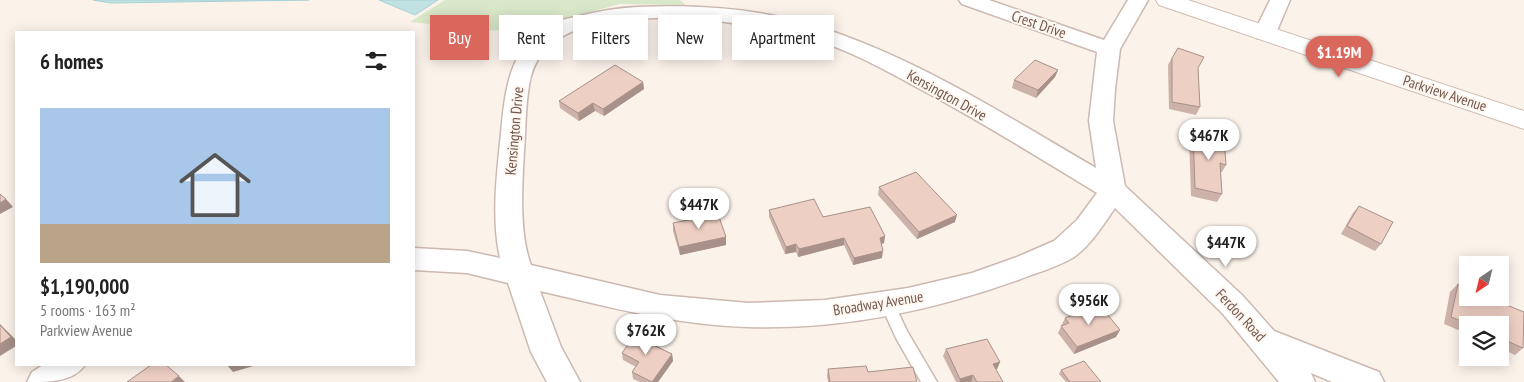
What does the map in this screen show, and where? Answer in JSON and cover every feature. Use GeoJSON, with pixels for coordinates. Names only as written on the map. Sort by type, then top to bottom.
{"type":"FeatureCollection","features":[{"type":"Feature","properties":{"kind":"street","name":"Crest Drive"},"geometry":{"type":"LineString","coordinates":[[969,0],[1110,49]]}},
{"type":"Feature","properties":{"kind":"street"},"geometry":{"type":"LineString","coordinates":[[1113,190],[1101,122],[1103,88],[1110,49],[1138,0]]}},
{"type":"Feature","properties":{"kind":"street","name":"Parkview Avenue"},"geometry":{"type":"LineString","coordinates":[[1167,0],[1524,120]]}},
{"type":"Feature","properties":{"kind":"street"},"geometry":{"type":"LineString","coordinates":[[1265,33],[1280,0]]}},
{"type":"Feature","properties":{"kind":"street","name":"Kensington Drive"},"geometry":{"type":"LineString","coordinates":[[564,382],[547,352],[513,256],[510,201],[514,106],[520,76],[531,52],[540,41],[563,28],[614,14],[682,11],[764,20],[819,34],[905,71],[967,104],[1113,190]]}},
{"type":"Feature","properties":{"kind":"street","name":"Broadway Avenue"},"geometry":{"type":"LineString","coordinates":[[415,259],[467,262],[519,276],[660,307],[748,315],[825,312],[887,303],[973,284],[1027,266],[1064,249],[1087,227],[1113,190]]}},
{"type":"Feature","properties":{"kind":"street","name":"Ferdon Road"},"geometry":{"type":"LineString","coordinates":[[1113,190],[1234,305],[1299,382]]}},
{"type":"Feature","properties":{"kind":"street"},"geometry":{"type":"LineString","coordinates":[[1266,341],[1368,382]]}},
{"type":"Feature","properties":{"kind":"street"},"geometry":{"type":"LineString","coordinates":[[43,382],[67,366]]}},
{"type":"Feature","properties":{"kind":"lane"},"geometry":{"type":"LineString","coordinates":[[887,303],[901,334],[929,382]]}},
{"type":"Feature","properties":{"kind":"green space"},"geometry":{"type":"Polygon","coordinates":[[[445,0],[680,0],[686,5],[619,4],[573,15],[563,19],[563,15],[499,15],[499,31],[489,30],[489,15],[430,15],[430,24],[410,22],[445,0]]]}},
{"type":"Feature","properties":{"kind":"water"},"geometry":{"type":"Polygon","coordinates":[[[93,0],[309,0],[111,3],[93,0]]]}},
{"type":"Feature","properties":{"kind":"water"},"geometry":{"type":"Polygon","coordinates":[[[379,0],[438,0],[415,15],[379,0]]]}},
{"type":"Feature","properties":{"kind":"building"},"geometry":{"type":"Polygon","coordinates":[[[1178,48],[1204,57],[1198,68],[1200,107],[1172,102],[1172,58],[1178,48]]]}},
{"type":"Feature","properties":{"kind":"building"},"geometry":{"type":"Polygon","coordinates":[[[1035,60],[1058,70],[1038,90],[1014,80],[1035,60]]]}},
{"type":"Feature","properties":{"kind":"building"},"geometry":{"type":"Polygon","coordinates":[[[615,65],[643,82],[603,109],[593,103],[578,113],[559,101],[615,65]]]}},
{"type":"Feature","properties":{"kind":"building"},"geometry":{"type":"Polygon","coordinates":[[[1193,130],[1224,137],[1226,165],[1220,163],[1222,194],[1195,188],[1193,130]]]}},
{"type":"Feature","properties":{"kind":"building"},"geometry":{"type":"Polygon","coordinates":[[[916,172],[957,215],[919,232],[879,187],[916,172]]]}},
{"type":"Feature","properties":{"kind":"building"},"geometry":{"type":"Polygon","coordinates":[[[0,194],[6,199],[0,203],[0,194]]]}},
{"type":"Feature","properties":{"kind":"building"},"geometry":{"type":"Polygon","coordinates":[[[814,199],[823,217],[870,207],[885,236],[880,238],[883,251],[854,258],[844,238],[799,249],[796,244],[786,247],[769,210],[814,199]]]}},
{"type":"Feature","properties":{"kind":"building"},"geometry":{"type":"Polygon","coordinates":[[[1359,206],[1393,222],[1381,244],[1347,226],[1359,206]]]}},
{"type":"Feature","properties":{"kind":"building"},"geometry":{"type":"Polygon","coordinates":[[[718,214],[726,237],[679,247],[673,223],[718,214]]]}},
{"type":"Feature","properties":{"kind":"building"},"geometry":{"type":"Polygon","coordinates":[[[1458,284],[1459,306],[1509,306],[1524,312],[1523,348],[1509,342],[1509,316],[1459,316],[1459,320],[1451,317],[1458,284]]]}},
{"type":"Feature","properties":{"kind":"building"},"geometry":{"type":"Polygon","coordinates":[[[1100,305],[1120,330],[1077,347],[1061,326],[1069,323],[1065,318],[1100,305]]]}},
{"type":"Feature","properties":{"kind":"building"},"geometry":{"type":"Polygon","coordinates":[[[0,325],[11,337],[0,344],[0,325]]]}},
{"type":"Feature","properties":{"kind":"building"},"geometry":{"type":"Polygon","coordinates":[[[638,331],[655,339],[651,344],[672,354],[652,382],[632,372],[639,362],[622,353],[638,331]]]}},
{"type":"Feature","properties":{"kind":"building"},"geometry":{"type":"Polygon","coordinates":[[[987,339],[1000,362],[993,364],[1003,382],[977,382],[973,375],[960,379],[946,349],[987,339]]]}},
{"type":"Feature","properties":{"kind":"building"},"geometry":{"type":"Polygon","coordinates":[[[1084,361],[1101,382],[1070,382],[1061,370],[1084,361]]]}},
{"type":"Feature","properties":{"kind":"building"},"geometry":{"type":"Polygon","coordinates":[[[150,366],[167,366],[179,376],[171,382],[127,382],[150,366]]]}},
{"type":"Feature","properties":{"kind":"building"},"geometry":{"type":"Polygon","coordinates":[[[866,366],[868,372],[913,367],[917,382],[830,382],[828,369],[866,366]]]}}]}
